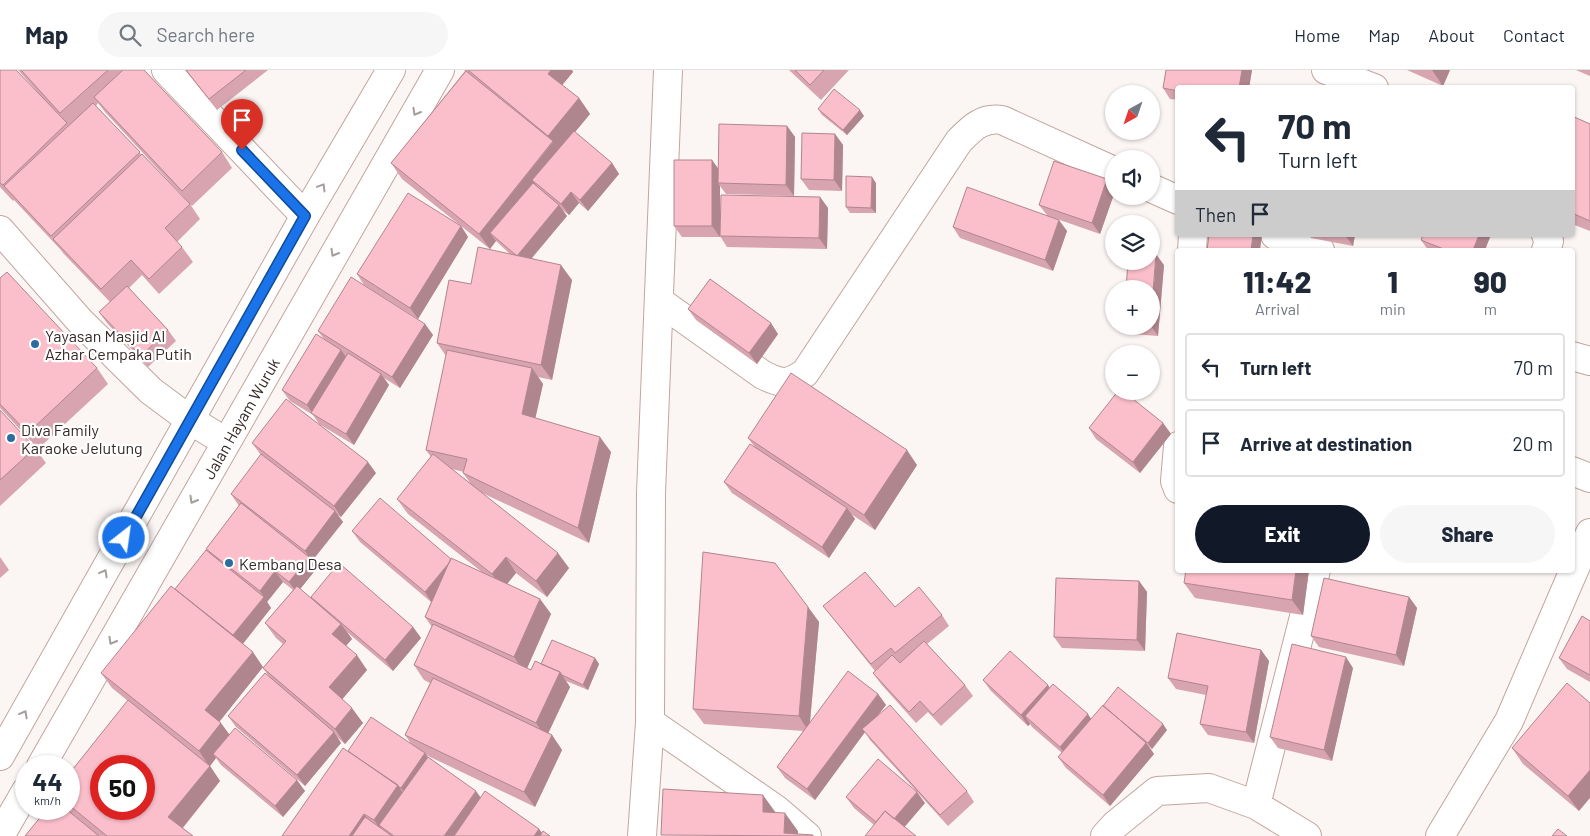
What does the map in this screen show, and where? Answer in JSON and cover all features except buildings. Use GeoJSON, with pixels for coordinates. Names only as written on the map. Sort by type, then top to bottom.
{"type":"FeatureCollection","features":[{"type":"Feature","properties":{"kind":"street"},"geometry":{"type":"LineString","coordinates":[[166,70],[305,216]]}},
{"type":"Feature","properties":{"kind":"street"},"geometry":{"type":"LineString","coordinates":[[0,756],[305,216],[391,70]]}},
{"type":"Feature","properties":{"kind":"street","name":"Jalan Hayam Wuruk"},"geometry":{"type":"LineString","coordinates":[[46,755],[440,70]]}},
{"type":"Feature","properties":{"kind":"street"},"geometry":{"type":"LineString","coordinates":[[642,836],[650,722],[651,493],[668,70]]}},
{"type":"Feature","properties":{"kind":"street"},"geometry":{"type":"LineString","coordinates":[[1326,70],[1366,85]]}},
{"type":"Feature","properties":{"kind":"street"},"geometry":{"type":"LineString","coordinates":[[659,301],[763,375],[780,383],[792,381],[805,373],[959,141],[974,126],[993,119],[1002,120],[1105,167]]}},
{"type":"Feature","properties":{"kind":"street"},"geometry":{"type":"LineString","coordinates":[[1160,192],[1175,199]]}},
{"type":"Feature","properties":{"kind":"street"},"geometry":{"type":"LineString","coordinates":[[0,230],[80,321],[151,391],[190,420],[226,442]]}},
{"type":"Feature","properties":{"kind":"street"},"geometry":{"type":"LineString","coordinates":[[1281,237],[1314,248]]}},
{"type":"Feature","properties":{"kind":"street"},"geometry":{"type":"LineString","coordinates":[[1575,357],[1590,361]]}},
{"type":"Feature","properties":{"kind":"street"},"geometry":{"type":"LineString","coordinates":[[1575,472],[1590,478]]}},
{"type":"Feature","properties":{"kind":"street"},"geometry":{"type":"LineString","coordinates":[[1575,568],[1590,533]]}},
{"type":"Feature","properties":{"kind":"street"},"geometry":{"type":"LineString","coordinates":[[1256,805],[1315,573]]}},
{"type":"Feature","properties":{"kind":"street"},"geometry":{"type":"LineString","coordinates":[[1440,836],[1509,721],[1573,573]]}},
{"type":"Feature","properties":{"kind":"street"},"geometry":{"type":"LineString","coordinates":[[650,722],[777,810],[807,836]]}},
{"type":"Feature","properties":{"kind":"street"},"geometry":{"type":"LineString","coordinates":[[1105,836],[1115,825],[1157,792],[1209,788],[1256,805],[1308,836]]}},
{"type":"Feature","properties":{"kind":"street"},"geometry":{"type":"LineString","coordinates":[[0,836],[15,810]]}},
{"type":"Feature","properties":{"kind":"place","name":"Yayasan Masjid Al Azhar Cempaka Putih"},"geometry":{"type":"Point","coordinates":[35,344]}},
{"type":"Feature","properties":{"kind":"place","name":"Diva Family Karaoke Jelutung"},"geometry":{"type":"Point","coordinates":[11,438]}},
{"type":"Feature","properties":{"kind":"place","name":"Kembang Desa"},"geometry":{"type":"Point","coordinates":[229,563]}},
{"type":"Feature","properties":{"kind":"route"},"geometry":{"type":"LineString","coordinates":[[124,538],[305,216],[242,150]]}}]}
